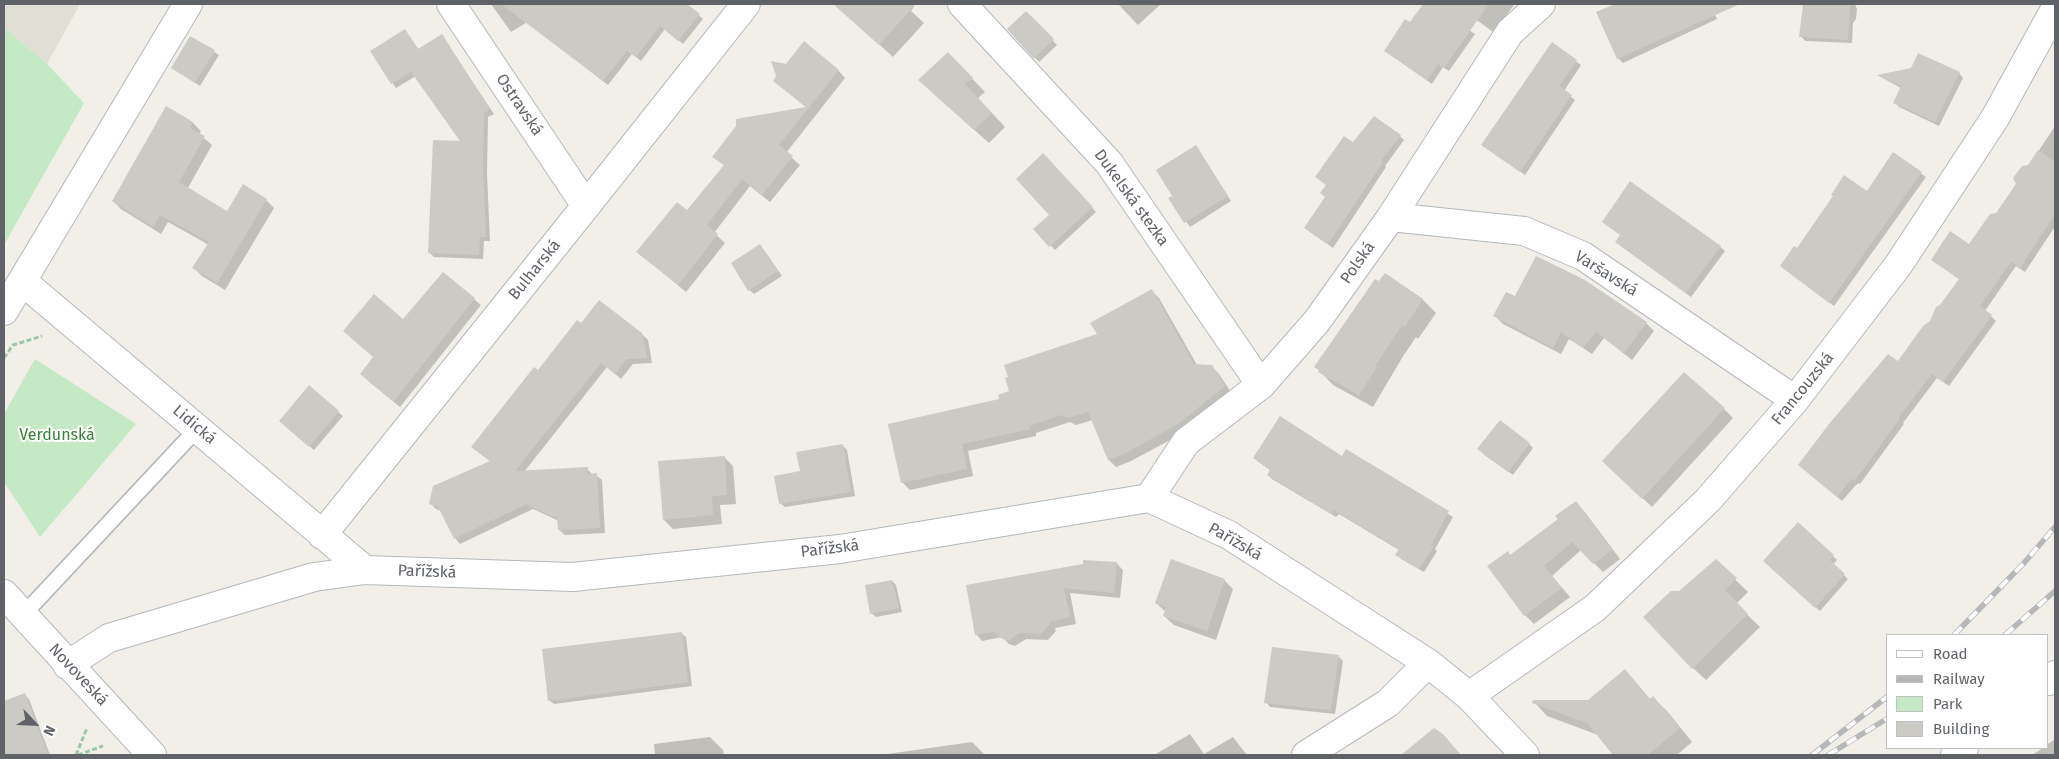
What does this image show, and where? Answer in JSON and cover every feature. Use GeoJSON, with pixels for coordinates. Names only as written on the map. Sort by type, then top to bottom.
{"type":"FeatureCollection","features":[{"type":"Feature","properties":{"kind":"street"},"geometry":{"type":"LineString","coordinates":[[4,311],[188,4]]}},
{"type":"Feature","properties":{"kind":"street","name":"Ostravská"},"geometry":{"type":"LineString","coordinates":[[451,4],[586,206]]}},
{"type":"Feature","properties":{"kind":"street","name":"Bulharská"},"geometry":{"type":"LineString","coordinates":[[322,535],[746,4]]}},
{"type":"Feature","properties":{"kind":"street","name":"Dukelská stezka"},"geometry":{"type":"LineString","coordinates":[[962,4],[1109,163],[1261,385]]}},
{"type":"Feature","properties":{"kind":"street","name":"Polská"},"geometry":{"type":"LineString","coordinates":[[1149,498],[1186,442],[1261,385],[1317,321],[1391,217],[1510,32],[1541,4]]}},
{"type":"Feature","properties":{"kind":"street","name":"Francouzská"},"geometry":{"type":"LineString","coordinates":[[1468,696],[1596,608],[1708,500],[1795,400],[1899,264],[1995,118],[2055,10]]}},
{"type":"Feature","properties":{"kind":"street","name":"Varšavská"},"geometry":{"type":"LineString","coordinates":[[1391,217],[1524,231],[1583,256],[1795,400]]}},
{"type":"Feature","properties":{"kind":"street","name":"Lidická"},"geometry":{"type":"LineString","coordinates":[[22,280],[365,570]]}},
{"type":"Feature","properties":{"kind":"street","name":"Pařížská"},"geometry":{"type":"LineString","coordinates":[[67,665],[109,638],[314,577],[365,570],[572,577],[840,549],[1149,498],[1229,535],[1428,663],[1468,696],[1525,755]]}},
{"type":"Feature","properties":{"kind":"street","name":"Novoveská"},"geometry":{"type":"LineString","coordinates":[[12,609],[152,755]]}},
{"type":"Feature","properties":{"kind":"street"},"geometry":{"type":"LineString","coordinates":[[1306,755],[1388,703],[1428,663]]}},
{"type":"Feature","properties":{"kind":"lane"},"geometry":{"type":"LineString","coordinates":[[12,609],[197,428]]}},
{"type":"Feature","properties":{"kind":"path"},"geometry":{"type":"LineString","coordinates":[[4,358],[12,344],[42,336],[51,339]]}},
{"type":"Feature","properties":{"kind":"path"},"geometry":{"type":"LineString","coordinates":[[78,755],[101,746]]}},
{"type":"Feature","properties":{"kind":"shaded area"},"geometry":{"type":"Polygon","coordinates":[[[4,4],[80,4],[47,64],[4,27],[4,4]]]}},
{"type":"Feature","properties":{"kind":"green space"},"geometry":{"type":"Polygon","coordinates":[[[4,27],[47,64],[84,103],[4,245],[4,27]]]}},
{"type":"Feature","properties":{"kind":"green space","name":"Verdunská"},"geometry":{"type":"Polygon","coordinates":[[[35,359],[136,424],[40,537],[4,482],[4,414],[35,359]]]}},
{"type":"Feature","properties":{"kind":"building"},"geometry":{"type":"Polygon","coordinates":[[[501,4],[687,4],[700,14],[678,41],[660,26],[636,57],[627,51],[603,81],[501,4]]]}},
{"type":"Feature","properties":{"kind":"building"},"geometry":{"type":"Polygon","coordinates":[[[833,4],[916,4],[879,45],[833,4]]]}},
{"type":"Feature","properties":{"kind":"building"},"geometry":{"type":"Polygon","coordinates":[[[1423,4],[1489,4],[1444,68],[1438,64],[1427,80],[1384,51],[1405,19],[1410,22],[1423,4]]]}},
{"type":"Feature","properties":{"kind":"building"},"geometry":{"type":"Polygon","coordinates":[[[1615,4],[1740,4],[1617,59],[1596,12],[1615,4]]]}},
{"type":"Feature","properties":{"kind":"building"},"geometry":{"type":"Polygon","coordinates":[[[1803,4],[1850,4],[1848,40],[1799,37],[1803,4]]]}},
{"type":"Feature","properties":{"kind":"building"},"geometry":{"type":"Polygon","coordinates":[[[1026,11],[1054,39],[1034,59],[1007,29],[1026,11]]]}},
{"type":"Feature","properties":{"kind":"building"},"geometry":{"type":"Polygon","coordinates":[[[405,29],[418,49],[442,34],[490,109],[484,113],[483,168],[486,237],[480,237],[479,255],[428,253],[433,140],[460,141],[411,72],[391,84],[370,51],[405,29]]]}},
{"type":"Feature","properties":{"kind":"building"},"geometry":{"type":"Polygon","coordinates":[[[190,36],[215,50],[195,83],[171,68],[190,36]]]}},
{"type":"Feature","properties":{"kind":"building"},"geometry":{"type":"Polygon","coordinates":[[[804,41],[839,70],[779,145],[793,156],[762,195],[742,179],[707,225],[718,234],[678,285],[636,252],[677,202],[687,210],[724,165],[712,157],[736,126],[736,119],[806,107],[773,81],[776,76],[771,61],[786,64],[804,41]]]}},
{"type":"Feature","properties":{"kind":"building"},"geometry":{"type":"Polygon","coordinates":[[[1552,42],[1577,60],[1559,86],[1572,95],[1520,172],[1481,145],[1552,42]]]}},
{"type":"Feature","properties":{"kind":"building"},"geometry":{"type":"Polygon","coordinates":[[[948,52],[973,78],[965,84],[992,113],[974,130],[918,80],[948,52]]]}},
{"type":"Feature","properties":{"kind":"building"},"geometry":{"type":"Polygon","coordinates":[[[1918,53],[1960,72],[1935,122],[1893,103],[1901,86],[1877,75],[1911,68],[1918,53]]]}},
{"type":"Feature","properties":{"kind":"building"},"geometry":{"type":"Polygon","coordinates":[[[166,106],[193,122],[190,128],[205,136],[179,182],[227,211],[243,184],[267,199],[217,283],[192,268],[209,242],[160,215],[153,227],[112,201],[166,106]]]}},
{"type":"Feature","properties":{"kind":"building"},"geometry":{"type":"Polygon","coordinates":[[[1374,116],[1401,135],[1381,161],[1383,162],[1328,244],[1304,228],[1325,197],[1320,193],[1326,185],[1315,177],[1344,136],[1353,142],[1374,116]]]}},
{"type":"Feature","properties":{"kind":"building"},"geometry":{"type":"Polygon","coordinates":[[[1196,145],[1228,196],[1184,223],[1168,198],[1172,196],[1156,170],[1196,145]]]}},
{"type":"Feature","properties":{"kind":"building"},"geometry":{"type":"Polygon","coordinates":[[[2038,150],[2055,162],[2055,214],[2020,268],[2011,262],[1980,306],[1992,315],[1943,382],[1932,374],[1899,417],[1863,470],[1855,480],[1850,481],[1837,497],[1798,465],[1829,424],[1888,354],[1898,361],[1923,326],[1930,321],[1936,307],[1940,305],[1959,279],[1931,260],[1950,231],[1969,244],[1990,214],[1996,213],[2016,184],[2013,178],[2022,166],[2028,165],[2038,150]]]}},
{"type":"Feature","properties":{"kind":"building"},"geometry":{"type":"Polygon","coordinates":[[[1893,152],[1922,172],[1829,303],[1780,266],[1794,246],[1797,248],[1833,196],[1831,195],[1844,175],[1867,191],[1893,152]]]}},
{"type":"Feature","properties":{"kind":"building"},"geometry":{"type":"Polygon","coordinates":[[[1043,153],[1093,207],[1049,247],[1033,229],[1049,215],[1016,179],[1043,153]]]}},
{"type":"Feature","properties":{"kind":"building"},"geometry":{"type":"Polygon","coordinates":[[[1630,181],[1721,246],[1686,293],[1615,242],[1620,235],[1602,222],[1630,181]]]}},
{"type":"Feature","properties":{"kind":"building"},"geometry":{"type":"Polygon","coordinates":[[[760,244],[778,271],[748,291],[731,263],[760,244]]]}},
{"type":"Feature","properties":{"kind":"building"},"geometry":{"type":"Polygon","coordinates":[[[1536,256],[1585,280],[1647,322],[1624,353],[1596,332],[1583,348],[1561,332],[1553,348],[1493,316],[1506,292],[1515,296],[1536,256]]]}},
{"type":"Feature","properties":{"kind":"building"},"geometry":{"type":"Polygon","coordinates":[[[443,272],[475,298],[394,401],[360,374],[373,357],[343,331],[374,294],[403,319],[443,272]]]}},
{"type":"Feature","properties":{"kind":"building"},"geometry":{"type":"Polygon","coordinates":[[[1385,273],[1423,299],[1405,327],[1402,325],[1375,366],[1377,367],[1359,395],[1318,372],[1319,370],[1314,367],[1375,279],[1379,281],[1385,273]]]}},
{"type":"Feature","properties":{"kind":"building"},"geometry":{"type":"Polygon","coordinates":[[[1152,289],[1194,364],[1212,365],[1225,386],[1178,424],[1124,454],[1108,460],[1088,412],[1068,418],[1062,415],[1029,426],[1030,429],[962,444],[967,469],[901,483],[888,424],[999,399],[998,395],[1009,391],[1005,378],[1008,377],[1004,365],[1097,334],[1090,323],[1152,289]]]}},
{"type":"Feature","properties":{"kind":"building"},"geometry":{"type":"Polygon","coordinates":[[[599,300],[642,333],[647,358],[627,359],[615,374],[601,363],[515,471],[588,467],[588,474],[597,473],[600,528],[558,530],[557,517],[553,517],[526,504],[454,539],[438,507],[429,504],[433,486],[490,461],[471,447],[534,367],[538,370],[577,320],[581,323],[599,300]]]}},
{"type":"Feature","properties":{"kind":"building"},"geometry":{"type":"Polygon","coordinates":[[[1684,372],[1725,408],[1642,499],[1602,461],[1684,372]]]}},
{"type":"Feature","properties":{"kind":"building"},"geometry":{"type":"Polygon","coordinates":[[[309,385],[339,411],[309,447],[279,421],[309,385]]]}},
{"type":"Feature","properties":{"kind":"building"},"geometry":{"type":"Polygon","coordinates":[[[1280,416],[1342,456],[1346,449],[1449,511],[1431,545],[1434,546],[1419,569],[1395,555],[1399,549],[1334,510],[1332,514],[1267,475],[1270,470],[1253,458],[1280,416]]]}},
{"type":"Feature","properties":{"kind":"building"},"geometry":{"type":"Polygon","coordinates":[[[1500,420],[1530,443],[1508,472],[1477,449],[1500,420]]]}},
{"type":"Feature","properties":{"kind":"building"},"geometry":{"type":"Polygon","coordinates":[[[843,444],[851,492],[779,504],[774,476],[800,471],[796,452],[843,444]]]}},
{"type":"Feature","properties":{"kind":"building"},"geometry":{"type":"Polygon","coordinates":[[[725,456],[727,495],[712,496],[713,515],[663,520],[658,461],[725,456]]]}},
{"type":"Feature","properties":{"kind":"building"},"geometry":{"type":"Polygon","coordinates":[[[1576,501],[1612,550],[1593,564],[1572,542],[1544,566],[1562,588],[1524,616],[1487,566],[1508,551],[1510,555],[1558,519],[1555,516],[1576,501]]]}},
{"type":"Feature","properties":{"kind":"building"},"geometry":{"type":"Polygon","coordinates":[[[1798,522],[1834,555],[1830,560],[1845,574],[1815,608],[1763,561],[1798,522]]]}},
{"type":"Feature","properties":{"kind":"building"},"geometry":{"type":"Polygon","coordinates":[[[1171,559],[1225,579],[1207,631],[1163,616],[1166,607],[1155,603],[1171,559]]]}},
{"type":"Feature","properties":{"kind":"building"},"geometry":{"type":"Polygon","coordinates":[[[1716,559],[1737,578],[1725,590],[1748,614],[1692,669],[1643,617],[1671,591],[1679,591],[1716,559]]]}},
{"type":"Feature","properties":{"kind":"building"},"geometry":{"type":"Polygon","coordinates":[[[1083,560],[1117,562],[1114,593],[1064,588],[1070,617],[1049,622],[1050,624],[1041,634],[1019,633],[1008,641],[994,632],[975,635],[966,585],[1083,564],[1083,560]]]}},
{"type":"Feature","properties":{"kind":"building"},"geometry":{"type":"Polygon","coordinates":[[[892,580],[899,608],[870,614],[865,585],[892,580]]]}},
{"type":"Feature","properties":{"kind":"building"},"geometry":{"type":"Polygon","coordinates":[[[682,632],[688,682],[548,701],[542,649],[682,632]]]}},
{"type":"Feature","properties":{"kind":"building"},"geometry":{"type":"Polygon","coordinates":[[[1272,647],[1339,655],[1331,710],[1264,703],[1272,647]]]}},
{"type":"Feature","properties":{"kind":"building"},"geometry":{"type":"Polygon","coordinates":[[[1625,669],[1650,699],[1653,696],[1680,728],[1648,755],[1613,755],[1587,723],[1532,703],[1533,700],[1588,700],[1625,669]]]}},
{"type":"Feature","properties":{"kind":"building"},"geometry":{"type":"Polygon","coordinates":[[[25,693],[48,755],[4,755],[4,701],[25,693]]]}},
{"type":"Feature","properties":{"kind":"building"},"geometry":{"type":"Polygon","coordinates":[[[1434,728],[1443,734],[1461,755],[1401,755],[1434,728]]]}},
{"type":"Feature","properties":{"kind":"railway"},"geometry":{"type":"LineString","coordinates":[[1955,634],[2024,563],[2055,527]]}},
{"type":"Feature","properties":{"kind":"railway"},"geometry":{"type":"LineString","coordinates":[[2006,634],[2055,591]]}},
{"type":"Feature","properties":{"kind":"railway"},"geometry":{"type":"LineString","coordinates":[[1812,755],[1886,698]]}},
{"type":"Feature","properties":{"kind":"railway"},"geometry":{"type":"LineString","coordinates":[[1828,755],[1886,719]]}}]}
